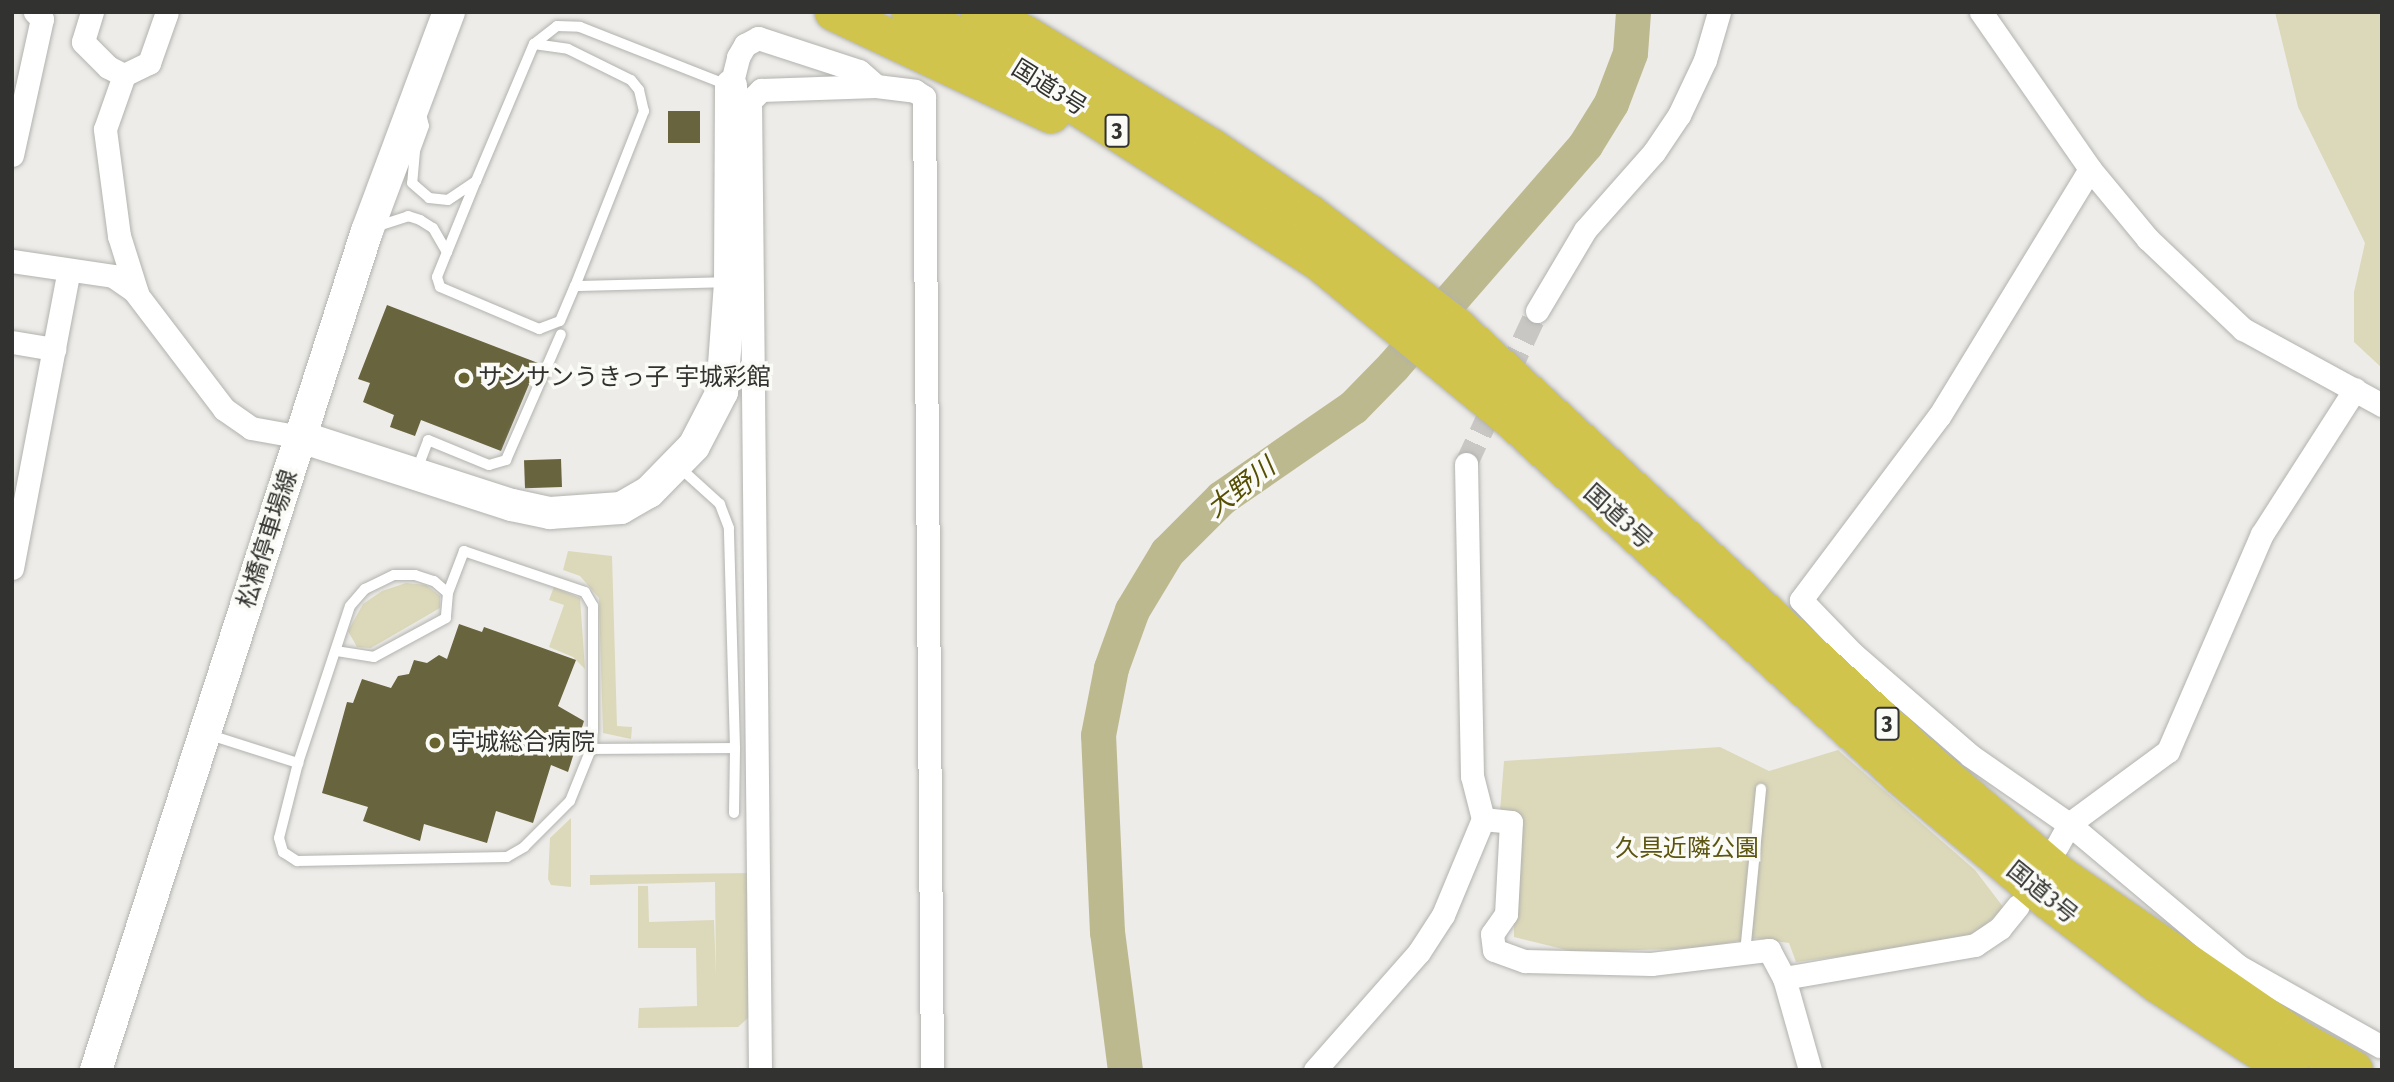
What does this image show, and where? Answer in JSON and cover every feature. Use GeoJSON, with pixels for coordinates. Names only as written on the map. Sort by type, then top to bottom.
{"type":"FeatureCollection","features":[{"type":"Feature","properties":{"kind":"highway"},"geometry":{"type":"LineString","coordinates":[[834,12],[1075,127],[1180,185],[1317,244]]}},
{"type":"Feature","properties":{"kind":"highway","name":"国道3号"},"geometry":{"type":"LineString","coordinates":[[911,12],[1016,67],[1317,244]]}},
{"type":"Feature","properties":{"kind":"highway","name":"国道3号"},"geometry":{"type":"LineString","coordinates":[[980,12],[1177,127],[1317,244],[1446,342],[2060,875],[2296,1038],[2367,1058]]}},
{"type":"Feature","properties":{"kind":"highway"},"geometry":{"type":"LineString","coordinates":[[1039,12],[1265,168],[1317,244]]}},
{"type":"Feature","properties":{"kind":"highway","name":"国道3号"},"geometry":{"type":"LineString","coordinates":[[1446,342],[1513,421],[1905,780],[2048,900],[2158,984],[2289,1070]]}},
{"type":"Feature","properties":{"kind":"main road","name":"松橋停車場線"},"geometry":{"type":"LineString","coordinates":[[96,1070],[367,231],[449,12]]}},
{"type":"Feature","properties":{"kind":"main road"},"geometry":{"type":"LineString","coordinates":[[301,437],[512,505],[550,513],[589,513],[621,508],[649,492],[677,465],[710,422],[722,392],[730,282],[731,86]]}},
{"type":"Feature","properties":{"kind":"street"},"geometry":{"type":"LineString","coordinates":[[12,155],[42,19],[36,12]]}},
{"type":"Feature","properties":{"kind":"street"},"geometry":{"type":"LineString","coordinates":[[92,12],[83,42],[108,67],[124,75]]}},
{"type":"Feature","properties":{"kind":"street"},"geometry":{"type":"LineString","coordinates":[[135,292],[119,236],[106,129],[124,75],[149,63],[167,12]]}},
{"type":"Feature","properties":{"kind":"street"},"geometry":{"type":"LineString","coordinates":[[1537,312],[1586,230],[1654,152],[1679,115],[1705,60],[1718,12]]}},
{"type":"Feature","properties":{"kind":"street"},"geometry":{"type":"LineString","coordinates":[[1981,12],[2090,169],[2148,239],[2244,330],[2382,405]]}},
{"type":"Feature","properties":{"kind":"street"},"geometry":{"type":"LineString","coordinates":[[731,86],[738,58],[745,45],[758,38],[859,71],[876,86]]}},
{"type":"Feature","properties":{"kind":"street"},"geometry":{"type":"LineString","coordinates":[[760,1070],[750,101],[761,90],[920,82],[924,97],[932,1070]]}},
{"type":"Feature","properties":{"kind":"street"},"geometry":{"type":"LineString","coordinates":[[2090,169],[1939,416],[1801,600],[1852,653],[1971,755],[2068,824],[2238,966],[2367,1058]]}},
{"type":"Feature","properties":{"kind":"street"},"geometry":{"type":"LineString","coordinates":[[12,261],[114,276],[135,292],[224,409],[251,428],[301,437]]}},
{"type":"Feature","properties":{"kind":"street"},"geometry":{"type":"LineString","coordinates":[[12,568],[69,270]]}},
{"type":"Feature","properties":{"kind":"street"},"geometry":{"type":"LineString","coordinates":[[12,342],[54,349]]}},
{"type":"Feature","properties":{"kind":"street"},"geometry":{"type":"LineString","coordinates":[[2057,846],[2068,824],[2168,751],[2262,534],[2300,482],[2356,389]]}},
{"type":"Feature","properties":{"kind":"street"},"geometry":{"type":"LineString","coordinates":[[1315,1070],[1419,952],[1443,915],[1483,819],[1472,776],[1466,464]]}},
{"type":"Feature","properties":{"kind":"street"},"geometry":{"type":"LineString","coordinates":[[1483,819],[1511,822],[1506,914],[1492,934],[1491,944],[1504,957],[1651,964],[1769,950],[1784,978],[1810,1070]]}},
{"type":"Feature","properties":{"kind":"street"},"geometry":{"type":"LineString","coordinates":[[1784,978],[1975,945],[2000,928],[2018,906]]}},
{"type":"Feature","properties":{"kind":"lane"},"geometry":{"type":"LineString","coordinates":[[534,44],[568,49],[631,80],[642,98],[643,111],[560,321],[539,329],[440,287],[437,276],[525,56],[534,44],[557,26],[580,27],[731,86]]}},
{"type":"Feature","properties":{"kind":"lane"},"geometry":{"type":"LineString","coordinates":[[415,101],[424,126],[415,151],[412,183],[429,198],[448,200],[476,181]]}},
{"type":"Feature","properties":{"kind":"lane"},"geometry":{"type":"LineString","coordinates":[[367,231],[408,216],[433,228],[447,252]]}},
{"type":"Feature","properties":{"kind":"lane"},"geometry":{"type":"LineString","coordinates":[[575,286],[730,282]]}},
{"type":"Feature","properties":{"kind":"lane"},"geometry":{"type":"LineString","coordinates":[[415,475],[428,440],[489,465],[506,460],[561,334]]}},
{"type":"Feature","properties":{"kind":"lane"},"geometry":{"type":"LineString","coordinates":[[677,465],[720,504],[729,528],[735,748],[734,813]]}},
{"type":"Feature","properties":{"kind":"lane"},"geometry":{"type":"LineString","coordinates":[[335,651],[374,657],[446,618],[448,593],[464,551],[571,583],[585,592],[593,606],[591,749],[570,801],[524,847],[489,860],[296,861],[283,852],[279,838],[298,763],[335,651],[350,606],[365,589],[394,575],[415,575],[434,581],[448,593]]}},
{"type":"Feature","properties":{"kind":"lane"},"geometry":{"type":"LineString","coordinates":[[204,733],[298,763]]}},
{"type":"Feature","properties":{"kind":"lane"},"geometry":{"type":"LineString","coordinates":[[591,749],[735,748]]}},
{"type":"Feature","properties":{"kind":"lane"},"geometry":{"type":"LineString","coordinates":[[1745,953],[1761,789]]}},
{"type":"Feature","properties":{"kind":"green space"},"geometry":{"type":"Polygon","coordinates":[[[2275,12],[2382,12],[2382,368],[2354,342],[2354,292],[2365,243],[2298,107],[2275,12]]]}},
{"type":"Feature","properties":{"kind":"green space"},"geometry":{"type":"Polygon","coordinates":[[[568,551],[612,556],[617,726],[632,727],[631,739],[603,733],[599,598],[580,576],[563,570],[568,551]]]}},
{"type":"Feature","properties":{"kind":"green space"},"geometry":{"type":"Polygon","coordinates":[[[406,583],[426,585],[440,596],[440,608],[371,648],[357,647],[348,631],[363,604],[382,591],[406,583]]]}},
{"type":"Feature","properties":{"kind":"green space"},"geometry":{"type":"Polygon","coordinates":[[[554,587],[580,598],[585,669],[573,657],[549,647],[564,605],[549,600],[554,587]]]}},
{"type":"Feature","properties":{"kind":"green space","name":"久具近隣公園"},"geometry":{"type":"Polygon","coordinates":[[[1720,747],[1769,771],[1838,750],[1975,870],[2004,908],[1975,934],[1951,942],[1796,962],[1789,943],[1755,938],[1701,948],[1575,952],[1514,937],[1514,811],[1500,811],[1504,761],[1720,747]]]}},
{"type":"Feature","properties":{"kind":"green space"},"geometry":{"type":"Polygon","coordinates":[[[571,818],[571,887],[551,885],[548,879],[550,838],[571,818]]]}},
{"type":"Feature","properties":{"kind":"green space"},"geometry":{"type":"Polygon","coordinates":[[[749,873],[749,1017],[738,1027],[638,1028],[639,1008],[697,1006],[696,948],[638,948],[638,886],[648,886],[649,922],[714,920],[716,975],[715,882],[590,885],[590,875],[749,873]]]}},
{"type":"Feature","properties":{"kind":"building"},"geometry":{"type":"Polygon","coordinates":[[[668,111],[700,111],[700,143],[668,143],[668,111]]]}},
{"type":"Feature","properties":{"kind":"building"},"geometry":{"type":"Polygon","coordinates":[[[387,305],[538,363],[501,451],[421,420],[415,436],[390,427],[394,415],[363,402],[370,383],[358,379],[387,305]]]}},
{"type":"Feature","properties":{"kind":"building"},"geometry":{"type":"Polygon","coordinates":[[[561,459],[562,487],[525,488],[524,460],[561,459]]]}},
{"type":"Feature","properties":{"kind":"building"},"geometry":{"type":"Polygon","coordinates":[[[459,624],[482,632],[484,627],[576,660],[558,706],[584,721],[568,772],[551,765],[533,823],[496,811],[487,843],[424,824],[420,841],[363,821],[368,807],[322,793],[347,702],[353,703],[362,679],[391,688],[398,676],[409,674],[414,660],[427,663],[439,655],[447,659],[459,624]]]}},
{"type":"Feature","properties":{"kind":"waterway","name":"大野川"},"geometry":{"type":"LineString","coordinates":[[1125,1070],[1107,932],[1098,735],[1111,668],[1132,610],[1167,552],[1221,498],[1353,407],[1393,366],[1585,145],[1611,103],[1630,53],[1633,12]]}},
{"type":"Feature","properties":{"kind":"tunnel"},"geometry":{"type":"LineString","coordinates":[[1466,464],[1537,311]]}},
{"type":"Feature","properties":{"kind":"place","name":"サンサンうきっ子 宇城彩館"},"geometry":{"type":"Point","coordinates":[464,378]}},
{"type":"Feature","properties":{"kind":"place","name":"宇城総合病院"},"geometry":{"type":"Point","coordinates":[435,743]}}]}
